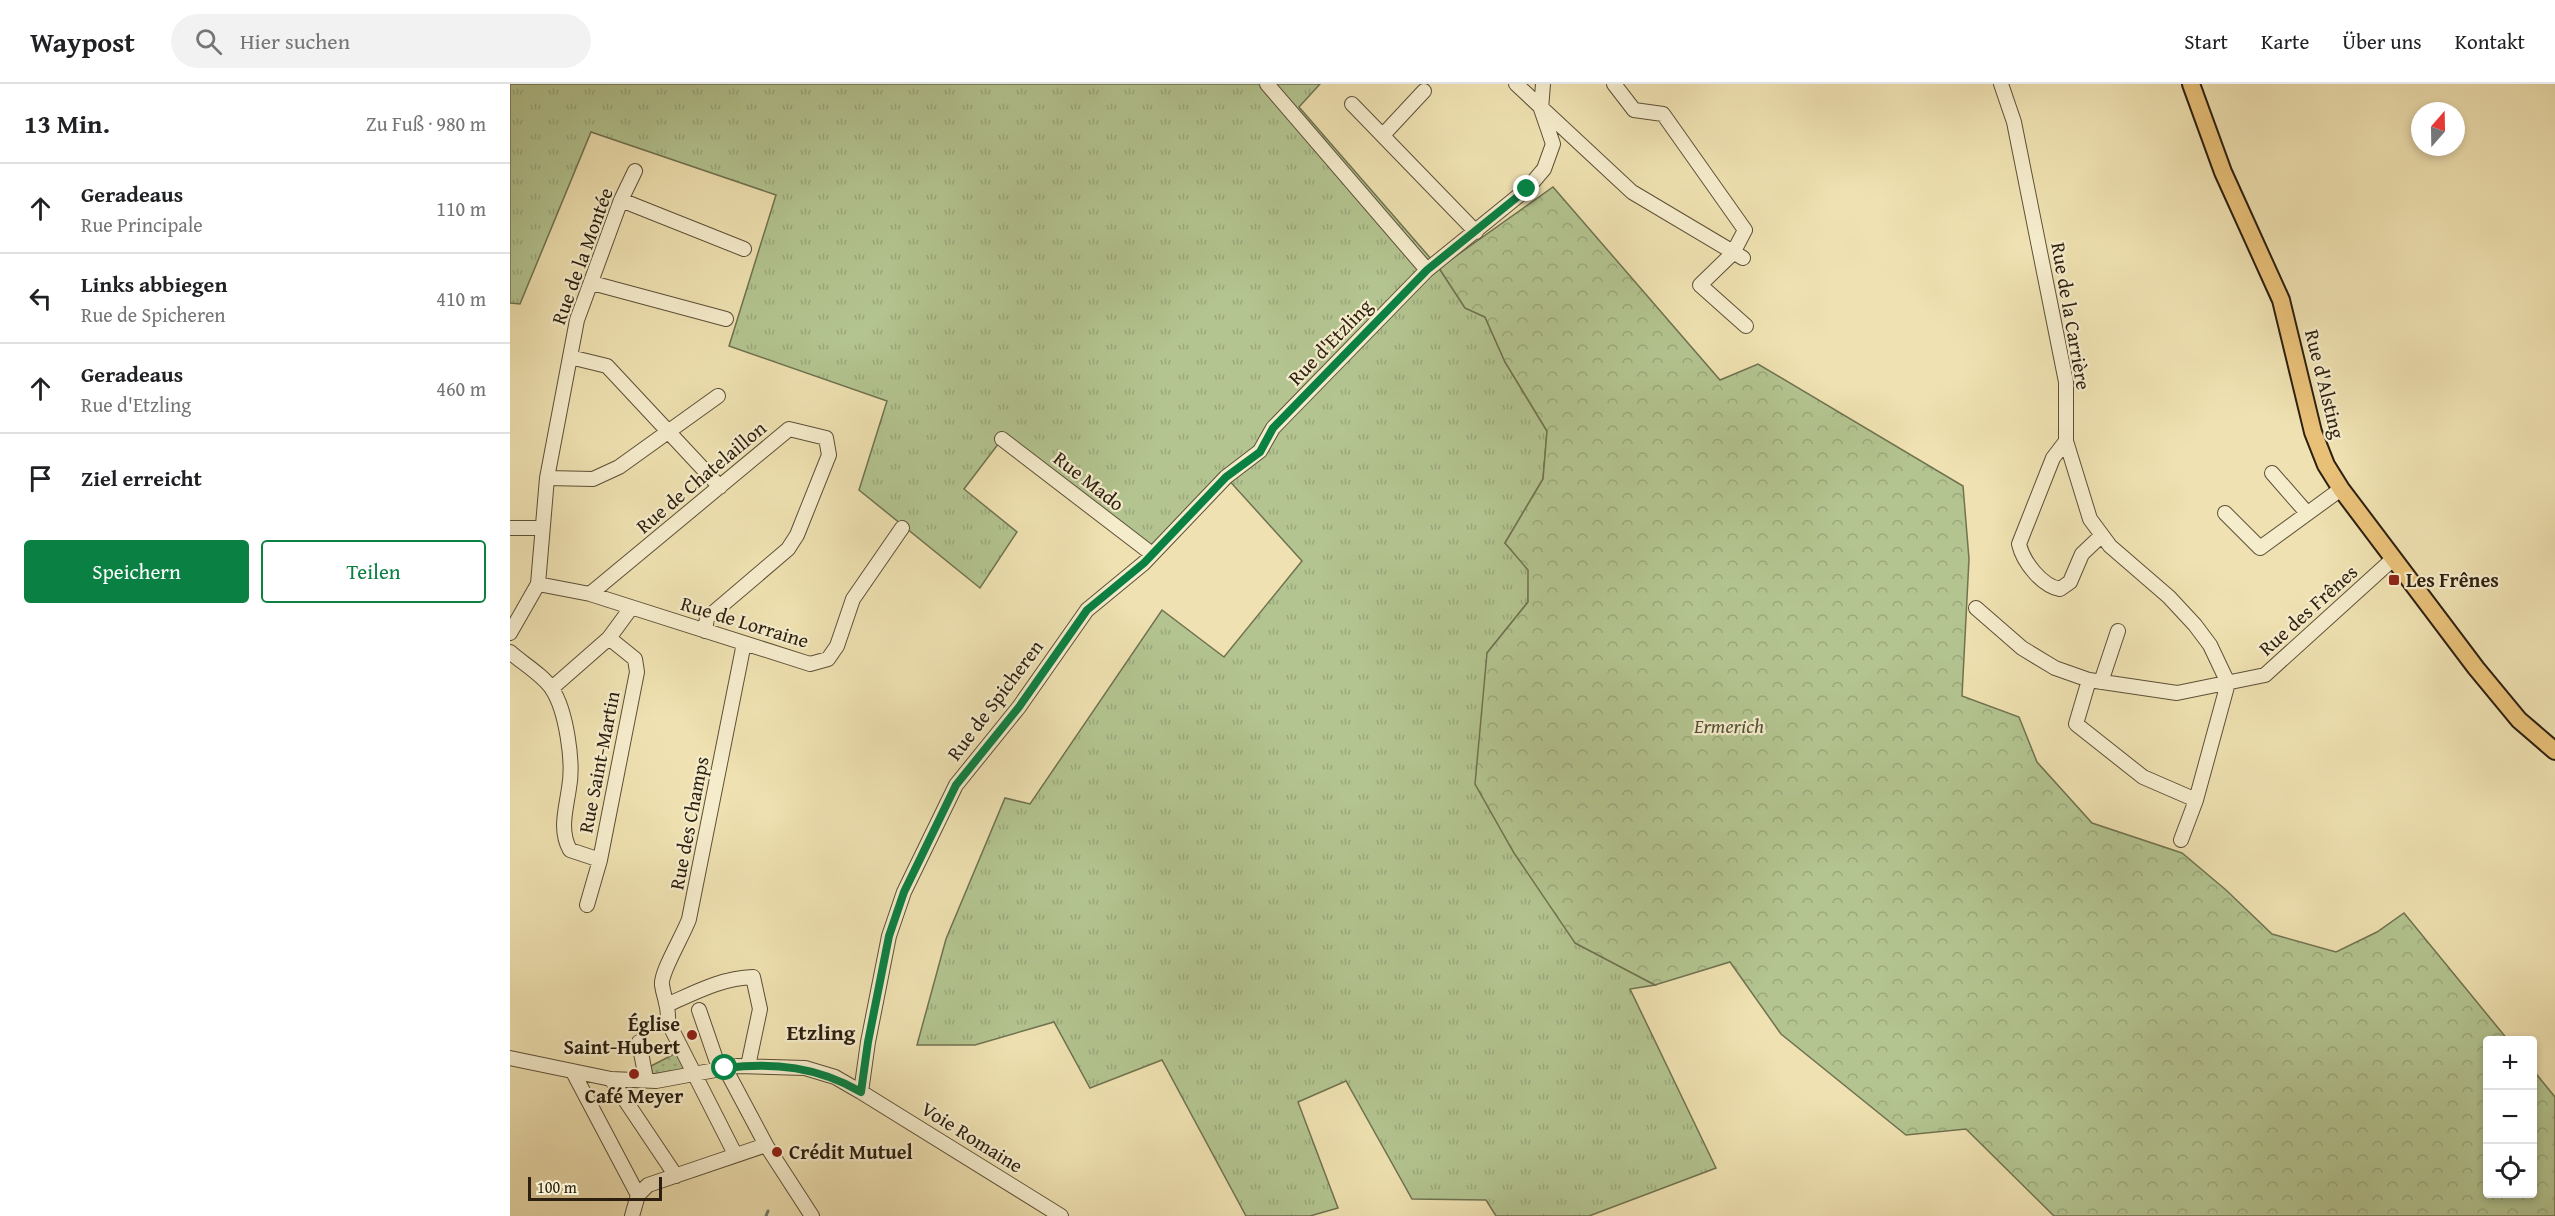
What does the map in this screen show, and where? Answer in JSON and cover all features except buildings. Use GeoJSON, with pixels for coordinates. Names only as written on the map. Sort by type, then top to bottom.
{"type":"FeatureCollection","features":[{"type":"Feature","properties":{"kind":"main road","name":"Rue d'Alsting"},"geometry":{"type":"LineString","coordinates":[[2191,84],[2223,172],[2281,300],[2313,432],[2326,465],[2393,559],[2519,720],[2555,751]]}},
{"type":"Feature","properties":{"kind":"street"},"geometry":{"type":"LineString","coordinates":[[1267,84],[1427,270]]}},
{"type":"Feature","properties":{"kind":"street"},"geometry":{"type":"LineString","coordinates":[[1516,84],[1632,192],[1738,255]]}},
{"type":"Feature","properties":{"kind":"street","name":"Rue d'Etzling"},"geometry":{"type":"LineString","coordinates":[[1087,610],[1152,554],[1226,477],[1260,452],[1273,428],[1427,270],[1527,189],[1544,169],[1553,144],[1541,109],[1543,84]]}},
{"type":"Feature","properties":{"kind":"street"},"geometry":{"type":"LineString","coordinates":[[1614,84],[1634,110],[1663,114],[1745,230],[1738,255],[1700,285],[1746,326]]}},
{"type":"Feature","properties":{"kind":"street","name":"Rue de la Carrière"},"geometry":{"type":"LineString","coordinates":[[2001,84],[2014,122],[2066,382],[2066,441],[2086,510],[2110,546],[2169,597],[2195,625],[2210,645],[2228,682]]}},
{"type":"Feature","properties":{"kind":"street"},"geometry":{"type":"LineString","coordinates":[[1383,135],[1425,91]]}},
{"type":"Feature","properties":{"kind":"street"},"geometry":{"type":"LineString","coordinates":[[1352,104],[1476,232]]}},
{"type":"Feature","properties":{"kind":"street","name":"Rue de la Montée"},"geometry":{"type":"LineString","coordinates":[[510,633],[538,584],[547,478],[577,320],[621,200],[635,171]]}},
{"type":"Feature","properties":{"kind":"street"},"geometry":{"type":"LineString","coordinates":[[621,200],[744,249]]}},
{"type":"Feature","properties":{"kind":"street"},"geometry":{"type":"LineString","coordinates":[[592,283],[726,319]]}},
{"type":"Feature","properties":{"kind":"street"},"geometry":{"type":"LineString","coordinates":[[570,357],[607,366],[720,487]]}},
{"type":"Feature","properties":{"kind":"street"},"geometry":{"type":"LineString","coordinates":[[547,478],[592,479],[619,467],[718,396]]}},
{"type":"Feature","properties":{"kind":"street","name":"Rue de Chatelaillon"},"geometry":{"type":"LineString","coordinates":[[590,594],[789,429],[826,438],[829,455],[797,535],[788,549],[707,618],[705,631]]}},
{"type":"Feature","properties":{"kind":"street","name":"Rue Mado"},"geometry":{"type":"LineString","coordinates":[[1002,439],[1152,554]]}},
{"type":"Feature","properties":{"kind":"street"},"geometry":{"type":"LineString","coordinates":[[2066,441],[2053,458],[2019,544],[2020,552],[2027,564],[2053,588],[2060,589],[2070,582],[2082,554],[2102,535]]}},
{"type":"Feature","properties":{"kind":"street"},"geometry":{"type":"LineString","coordinates":[[2272,472],[2307,513]]}},
{"type":"Feature","properties":{"kind":"street"},"geometry":{"type":"LineString","coordinates":[[2225,513],[2260,548],[2341,489]]}},
{"type":"Feature","properties":{"kind":"street"},"geometry":{"type":"LineString","coordinates":[[510,528],[542,528]]}},
{"type":"Feature","properties":{"kind":"street","name":"Rue de Lorraine"},"geometry":{"type":"LineString","coordinates":[[538,584],[590,594],[810,664],[828,659],[837,646],[853,599],[902,528]]}},
{"type":"Feature","properties":{"kind":"street","name":"Rue des Frênes"},"geometry":{"type":"LineString","coordinates":[[1976,608],[2022,648],[2055,668],[2095,681],[2177,693],[2265,675],[2393,559]]}},
{"type":"Feature","properties":{"kind":"street"},"geometry":{"type":"LineString","coordinates":[[552,688],[609,638],[631,608]]}},
{"type":"Feature","properties":{"kind":"street","name":"Rue de Spicheren"},"geometry":{"type":"LineString","coordinates":[[861,1092],[868,1042],[889,936],[904,892],[966,770],[1019,707],[1087,610]]}},
{"type":"Feature","properties":{"kind":"street"},"geometry":{"type":"LineString","coordinates":[[2118,631],[2076,724],[2143,777],[2196,800]]}},
{"type":"Feature","properties":{"kind":"street","name":"Rue Saint-Martin"},"geometry":{"type":"LineString","coordinates":[[587,905],[600,860],[637,672],[635,659],[609,638]]}},
{"type":"Feature","properties":{"kind":"street","name":"Rue des Champs"},"geometry":{"type":"LineString","coordinates":[[735,1154],[668,1022],[669,1004],[661,984],[663,973],[681,942],[689,919],[744,644]]}},
{"type":"Feature","properties":{"kind":"street"},"geometry":{"type":"LineString","coordinates":[[510,652],[552,688],[568,736],[571,765],[563,827],[564,840],[570,850],[600,860]]}},
{"type":"Feature","properties":{"kind":"street"},"geometry":{"type":"LineString","coordinates":[[2181,840],[2196,800],[2228,682]]}},
{"type":"Feature","properties":{"kind":"street"},"geometry":{"type":"LineString","coordinates":[[669,1004],[713,984],[736,978],[753,977],[760,1009],[748,1066]]}},
{"type":"Feature","properties":{"kind":"street"},"geometry":{"type":"LineString","coordinates":[[699,1010],[722,1068],[766,1145],[812,1216]]}},
{"type":"Feature","properties":{"kind":"street"},"geometry":{"type":"LineString","coordinates":[[639,1042],[646,1079]]}},
{"type":"Feature","properties":{"kind":"street","name":"Voie Romaine"},"geometry":{"type":"LineString","coordinates":[[510,1058],[611,1079],[663,1080],[722,1068],[748,1066],[805,1068],[835,1077],[861,1092],[1061,1216]]}},
{"type":"Feature","properties":{"kind":"street"},"geometry":{"type":"LineString","coordinates":[[573,1072],[638,1195]]}},
{"type":"Feature","properties":{"kind":"street"},"geometry":{"type":"LineString","coordinates":[[611,1079],[676,1176]]}},
{"type":"Feature","properties":{"kind":"street"},"geometry":{"type":"LineString","coordinates":[[632,1216],[638,1195],[648,1185],[766,1145]]}},
{"type":"Feature","properties":{"kind":"green space"},"geometry":{"type":"Polygon","coordinates":[[[510,84],[1320,84],[1299,107],[1439,268],[1465,308],[1485,317],[1505,362],[1547,431],[1543,479],[1505,543],[1529,570],[1528,602],[1487,653],[1575,943],[1655,985],[1630,989],[1716,1168],[1589,1216],[1496,1216],[1486,1200],[1412,1199],[1346,1081],[1298,1102],[1338,1208],[1310,1216],[1246,1216],[1162,1060],[1090,1088],[1054,1022],[975,1045],[917,1045],[946,939],[1005,798],[1030,804],[1162,610],[1224,657],[1302,561],[1226,477],[1152,554],[1002,439],[964,489],[1017,532],[980,588],[859,490],[887,401],[729,346],[776,195],[591,132],[520,304],[510,303],[510,84]]]}},
{"type":"Feature","properties":{"kind":"green space","name":"Ermerich"},"geometry":{"type":"Polygon","coordinates":[[[1553,187],[1720,380],[1758,364],[1963,486],[1969,559],[1962,696],[2019,717],[2037,762],[2092,823],[2182,853],[2226,890],[2272,934],[2336,952],[2377,932],[2404,913],[2505,1036],[2483,1036],[2483,1198],[2537,1198],[2537,1075],[2555,1097],[2555,1216],[2054,1216],[1966,1129],[1906,1135],[1781,1034],[1730,962],[1655,985],[1575,943],[1514,853],[1475,784],[1487,653],[1528,602],[1528,570],[1505,543],[1543,479],[1547,431],[1505,362],[1485,317],[1465,308],[1439,268],[1553,187]]]}},
{"type":"Feature","properties":{"kind":"green space"},"geometry":{"type":"Polygon","coordinates":[[[676,1053],[686,1069],[652,1074],[651,1066],[676,1053]]]}},
{"type":"Feature","properties":{"kind":"waterway"},"geometry":{"type":"LineString","coordinates":[[766,1216],[768,1211]]}},
{"type":"Feature","properties":{"kind":"place","name":"Les Frênes"},"geometry":{"type":"Point","coordinates":[2394,580]}},
{"type":"Feature","properties":{"kind":"place","name":"Église Saint-Hubert"},"geometry":{"type":"Point","coordinates":[692,1035]}},
{"type":"Feature","properties":{"kind":"place","name":"Café Meyer"},"geometry":{"type":"Point","coordinates":[634,1074]}},
{"type":"Feature","properties":{"kind":"place","name":"Crédit Mutuel"},"geometry":{"type":"Point","coordinates":[777,1152]}},
{"type":"Feature","properties":{"kind":"district","name":"Etzling"},"geometry":{"type":"Point","coordinates":[821,1032]}},
{"type":"Feature","properties":{"kind":"route"},"geometry":{"type":"LineString","coordinates":[[725,1068],[748,1066],[805,1068],[835,1077],[861,1092],[868,1042],[889,936],[904,892],[956,785],[966,770],[1019,707],[1048,662],[1087,610],[1144,563],[1226,477],[1260,452],[1273,428],[1427,270],[1527,189]]}}]}
